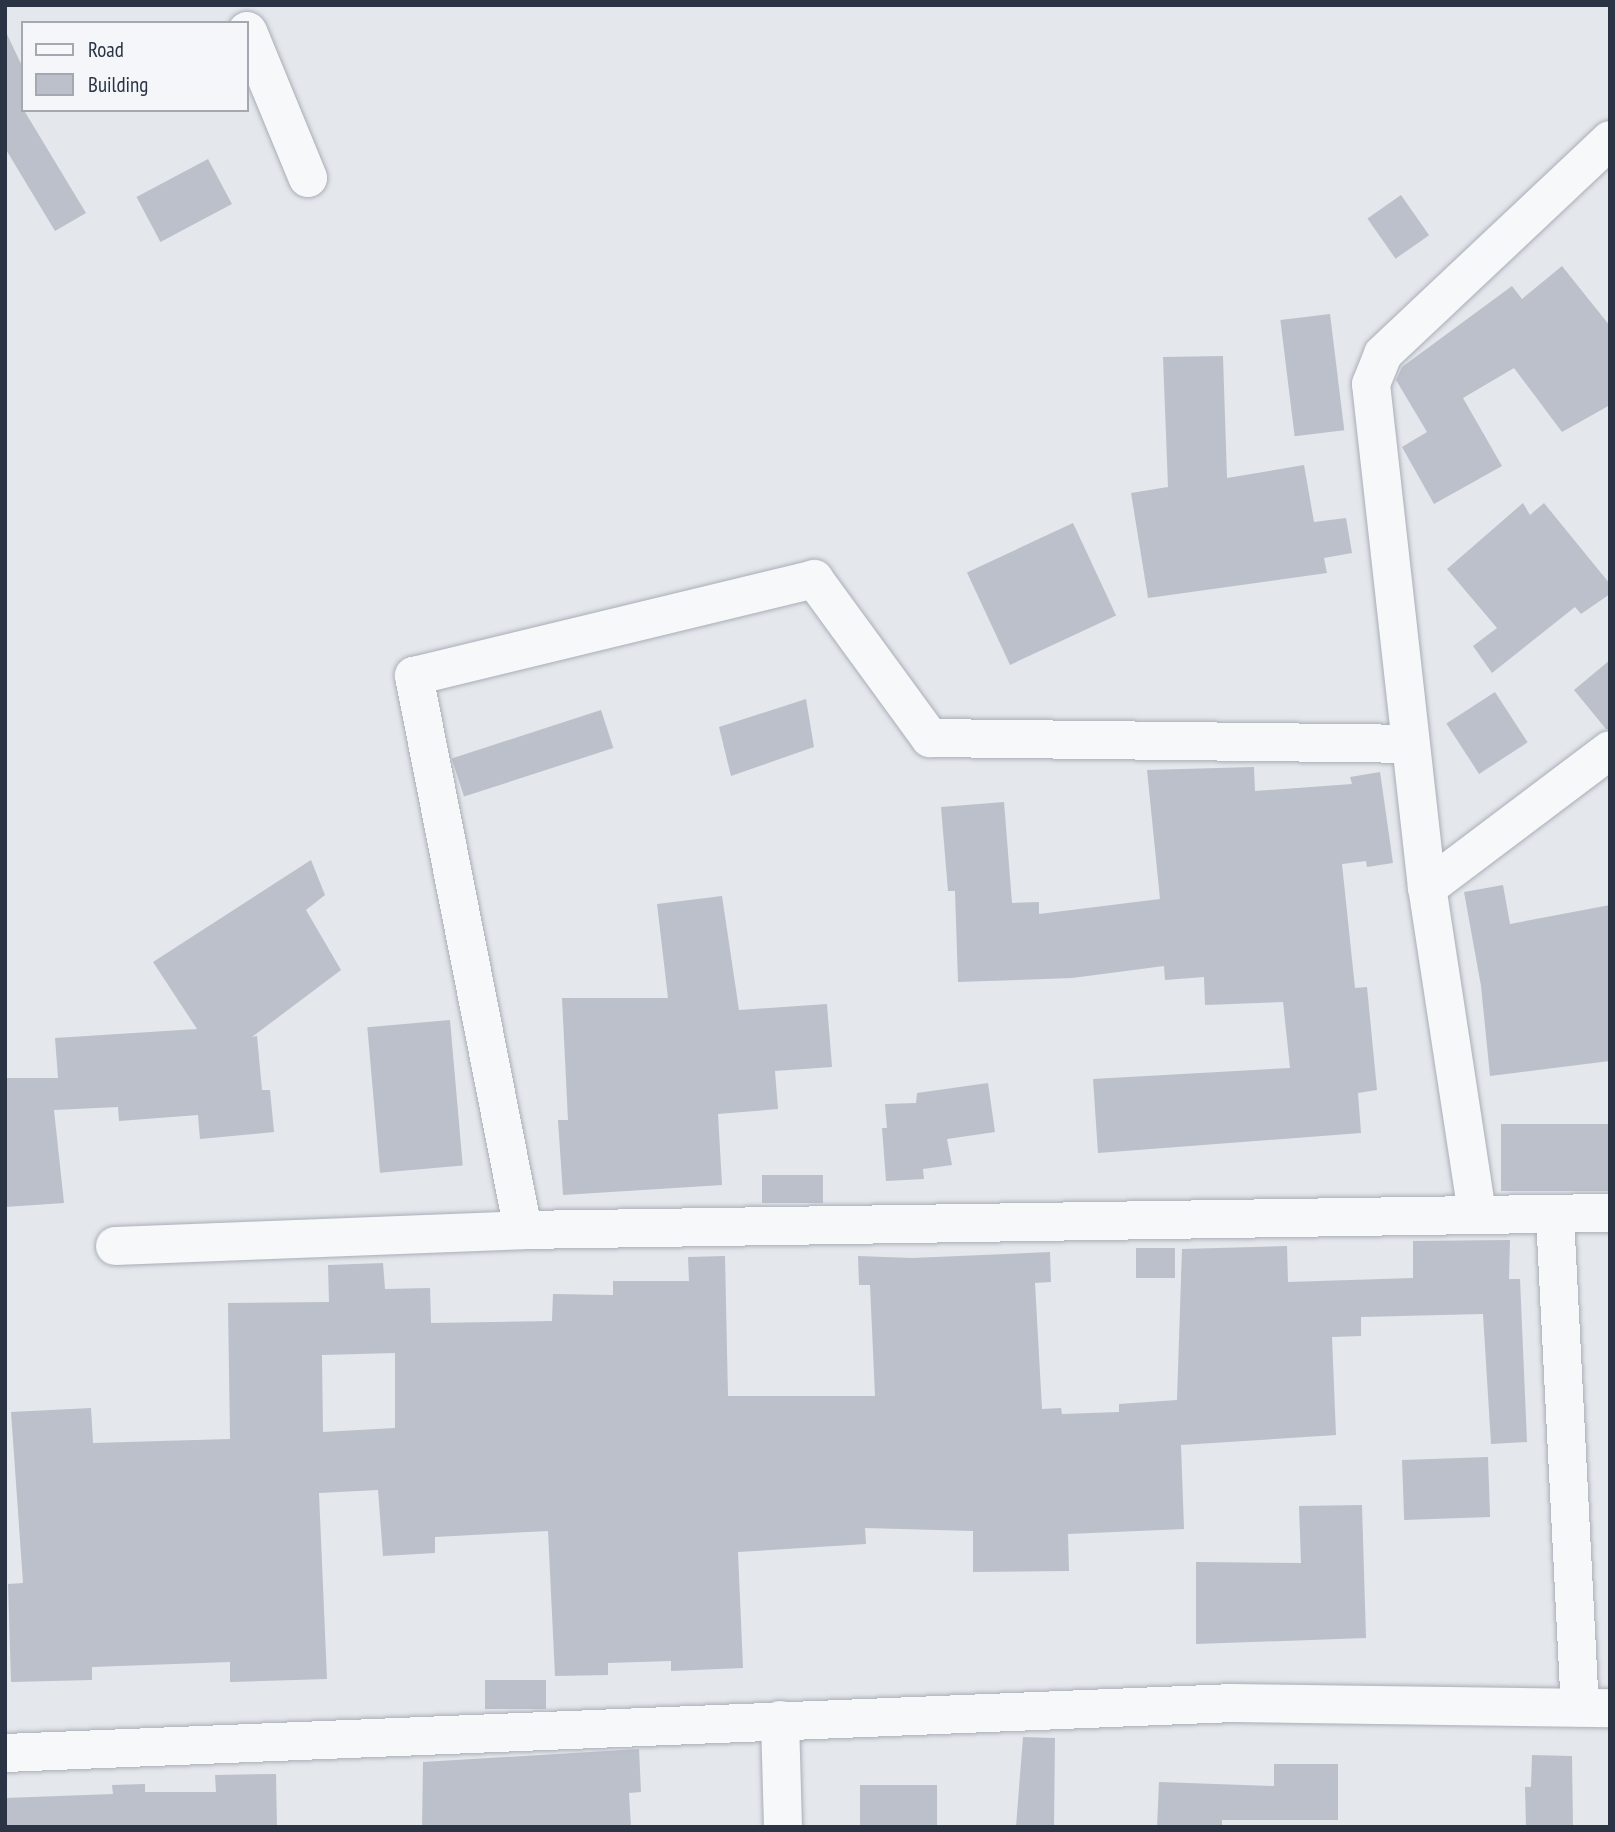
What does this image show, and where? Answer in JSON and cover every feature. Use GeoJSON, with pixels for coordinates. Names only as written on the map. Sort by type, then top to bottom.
{"type":"FeatureCollection","features":[{"type":"Feature","properties":{"kind":"street"},"geometry":{"type":"LineString","coordinates":[[248,34],[306,171]]}},
{"type":"Feature","properties":{"kind":"street"},"geometry":{"type":"LineString","coordinates":[[1477,1213],[1427,888],[1371,384],[1383,354],[1610,140]]}},
{"type":"Feature","properties":{"kind":"street"},"geometry":{"type":"LineString","coordinates":[[523,1230],[414,676],[814,579],[930,738],[1410,744]]}},
{"type":"Feature","properties":{"kind":"street"},"geometry":{"type":"LineString","coordinates":[[1427,888],[1610,750]]}},
{"type":"Feature","properties":{"kind":"street"},"geometry":{"type":"LineString","coordinates":[[115,1246],[523,1230],[1477,1213],[1555,1216],[1610,1213]]}},
{"type":"Feature","properties":{"kind":"street"},"geometry":{"type":"LineString","coordinates":[[5,1753],[1233,1703],[1595,1707],[1555,1216]]}},
{"type":"Feature","properties":{"kind":"street"},"geometry":{"type":"LineString","coordinates":[[780,1720],[783,1827]]}},
{"type":"Feature","properties":{"kind":"building"},"geometry":{"type":"Polygon","coordinates":[[[5,30],[21,64],[21,112],[25,112],[86,213],[55,231],[5,148],[5,30]]]}},
{"type":"Feature","properties":{"kind":"building"},"geometry":{"type":"Polygon","coordinates":[[[208,159],[232,204],[160,242],[136,197],[208,159]]]}},
{"type":"Feature","properties":{"kind":"building"},"geometry":{"type":"Polygon","coordinates":[[[1401,195],[1429,235],[1396,259],[1367,219],[1401,195]]]}},
{"type":"Feature","properties":{"kind":"building"},"geometry":{"type":"Polygon","coordinates":[[[1562,266],[1610,326],[1610,405],[1562,432],[1514,368],[1463,398],[1502,466],[1434,504],[1402,447],[1427,432],[1396,380],[1402,367],[1512,286],[1522,299],[1562,266]]]}},
{"type":"Feature","properties":{"kind":"building"},"geometry":{"type":"Polygon","coordinates":[[[1330,314],[1344,430],[1295,436],[1280,320],[1330,314]]]}},
{"type":"Feature","properties":{"kind":"building"},"geometry":{"type":"Polygon","coordinates":[[[1223,356],[1227,478],[1304,465],[1314,522],[1346,518],[1352,553],[1324,558],[1327,573],[1148,598],[1131,493],[1168,487],[1163,357],[1223,356]]]}},
{"type":"Feature","properties":{"kind":"building"},"geometry":{"type":"Polygon","coordinates":[[[1523,503],[1530,515],[1544,503],[1610,584],[1610,594],[1581,614],[1575,607],[1492,673],[1473,646],[1497,628],[1447,569],[1523,503]]]}},
{"type":"Feature","properties":{"kind":"building"},"geometry":{"type":"Polygon","coordinates":[[[1073,523],[1116,615],[1010,665],[967,572],[1073,523]]]}},
{"type":"Feature","properties":{"kind":"building"},"geometry":{"type":"Polygon","coordinates":[[[1610,660],[1610,729],[1606,729],[1574,690],[1610,660]]]}},
{"type":"Feature","properties":{"kind":"building"},"geometry":{"type":"Polygon","coordinates":[[[1495,692],[1528,742],[1479,774],[1446,724],[1495,692]]]}},
{"type":"Feature","properties":{"kind":"building"},"geometry":{"type":"Polygon","coordinates":[[[806,699],[814,747],[731,776],[719,727],[806,699]]]}},
{"type":"Feature","properties":{"kind":"building"},"geometry":{"type":"Polygon","coordinates":[[[601,710],[613,748],[464,797],[452,759],[601,710]]]}},
{"type":"Feature","properties":{"kind":"building"},"geometry":{"type":"Polygon","coordinates":[[[1254,767],[1255,791],[1352,784],[1350,777],[1380,772],[1393,863],[1367,867],[1366,861],[1342,864],[1355,988],[1367,987],[1377,1090],[1358,1093],[1361,1133],[1098,1153],[1093,1079],[1290,1068],[1283,1002],[1205,1005],[1204,977],[1165,980],[1164,966],[1072,978],[958,982],[955,891],[948,891],[941,807],[1004,802],[1012,903],[1039,902],[1039,914],[1160,899],[1147,770],[1254,767]]]}},
{"type":"Feature","properties":{"kind":"building"},"geometry":{"type":"Polygon","coordinates":[[[311,860],[325,895],[306,910],[341,970],[252,1037],[257,1036],[262,1090],[270,1090],[274,1132],[200,1139],[198,1115],[119,1121],[118,1107],[54,1110],[64,1203],[5,1207],[5,1078],[58,1078],[55,1038],[197,1029],[153,962],[311,860]]]}},
{"type":"Feature","properties":{"kind":"building"},"geometry":{"type":"Polygon","coordinates":[[[1503,885],[1510,924],[1610,905],[1610,1061],[1490,1076],[1481,986],[1464,892],[1503,885]]]}},
{"type":"Feature","properties":{"kind":"building"},"geometry":{"type":"Polygon","coordinates":[[[722,896],[739,1010],[827,1004],[832,1067],[775,1071],[778,1109],[718,1114],[722,1185],[563,1195],[558,1120],[568,1120],[562,998],[668,998],[657,904],[722,896]]]}},
{"type":"Feature","properties":{"kind":"building"},"geometry":{"type":"Polygon","coordinates":[[[450,1020],[463,1165],[380,1173],[367,1027],[450,1020]]]}},
{"type":"Feature","properties":{"kind":"building"},"geometry":{"type":"Polygon","coordinates":[[[988,1083],[995,1132],[947,1139],[952,1165],[923,1169],[924,1179],[886,1181],[882,1128],[887,1128],[885,1104],[916,1103],[917,1093],[988,1083]]]}},
{"type":"Feature","properties":{"kind":"building"},"geometry":{"type":"Polygon","coordinates":[[[1501,1124],[1610,1124],[1610,1191],[1501,1191],[1501,1124]]]}},
{"type":"Feature","properties":{"kind":"building"},"geometry":{"type":"Polygon","coordinates":[[[762,1175],[823,1175],[823,1203],[762,1203],[762,1175]]]}},
{"type":"Feature","properties":{"kind":"building"},"geometry":{"type":"Polygon","coordinates":[[[1510,1240],[1509,1279],[1520,1279],[1527,1442],[1491,1444],[1483,1314],[1361,1317],[1361,1336],[1332,1337],[1336,1435],[1181,1445],[1184,1529],[1068,1534],[1069,1571],[973,1572],[973,1531],[865,1528],[866,1544],[738,1552],[743,1668],[671,1671],[671,1661],[608,1663],[608,1675],[555,1676],[548,1531],[435,1537],[435,1553],[383,1556],[378,1490],[319,1493],[327,1679],[230,1682],[230,1662],[92,1667],[92,1680],[11,1682],[8,1584],[23,1583],[11,1412],[91,1408],[93,1443],[230,1439],[228,1303],[329,1302],[328,1265],[383,1263],[385,1289],[430,1288],[431,1323],[552,1321],[553,1294],[613,1295],[613,1281],[689,1281],[688,1257],[725,1256],[728,1396],[875,1396],[870,1285],[859,1285],[858,1256],[912,1258],[1050,1252],[1051,1282],[1035,1283],[1042,1409],[1061,1408],[1062,1414],[1119,1412],[1119,1404],[1177,1400],[1182,1249],[1287,1246],[1288,1282],[1413,1278],[1413,1241],[1510,1240]],[[395,1353],[322,1355],[323,1432],[395,1428],[395,1353]]]}},
{"type":"Feature","properties":{"kind":"building"},"geometry":{"type":"Polygon","coordinates":[[[1136,1248],[1175,1248],[1175,1278],[1136,1278],[1136,1248]]]}},
{"type":"Feature","properties":{"kind":"building"},"geometry":{"type":"Polygon","coordinates":[[[1488,1457],[1490,1517],[1404,1520],[1402,1460],[1488,1457]]]}},
{"type":"Feature","properties":{"kind":"building"},"geometry":{"type":"Polygon","coordinates":[[[1362,1505],[1366,1638],[1196,1644],[1196,1562],[1301,1563],[1299,1506],[1362,1505]]]}},
{"type":"Feature","properties":{"kind":"building"},"geometry":{"type":"Polygon","coordinates":[[[485,1680],[546,1680],[546,1709],[485,1709],[485,1680]]]}},
{"type":"Feature","properties":{"kind":"building"},"geometry":{"type":"Polygon","coordinates":[[[1023,1737],[1055,1738],[1054,1827],[1016,1827],[1023,1737]]]}},
{"type":"Feature","properties":{"kind":"building"},"geometry":{"type":"Polygon","coordinates":[[[639,1749],[641,1792],[629,1793],[631,1827],[422,1827],[423,1762],[639,1749]]]}},
{"type":"Feature","properties":{"kind":"building"},"geometry":{"type":"Polygon","coordinates":[[[1532,1755],[1572,1756],[1573,1827],[1526,1827],[1525,1787],[1531,1787],[1532,1755]]]}},
{"type":"Feature","properties":{"kind":"building"},"geometry":{"type":"Polygon","coordinates":[[[1274,1764],[1338,1764],[1338,1820],[1222,1820],[1222,1827],[1157,1827],[1159,1782],[1274,1786],[1274,1764]]]}},
{"type":"Feature","properties":{"kind":"building"},"geometry":{"type":"Polygon","coordinates":[[[276,1774],[277,1827],[5,1827],[5,1798],[113,1794],[112,1785],[145,1784],[145,1792],[216,1792],[215,1775],[276,1774]]]}},
{"type":"Feature","properties":{"kind":"building"},"geometry":{"type":"Polygon","coordinates":[[[860,1785],[937,1785],[937,1827],[860,1827],[860,1785]]]}}]}
